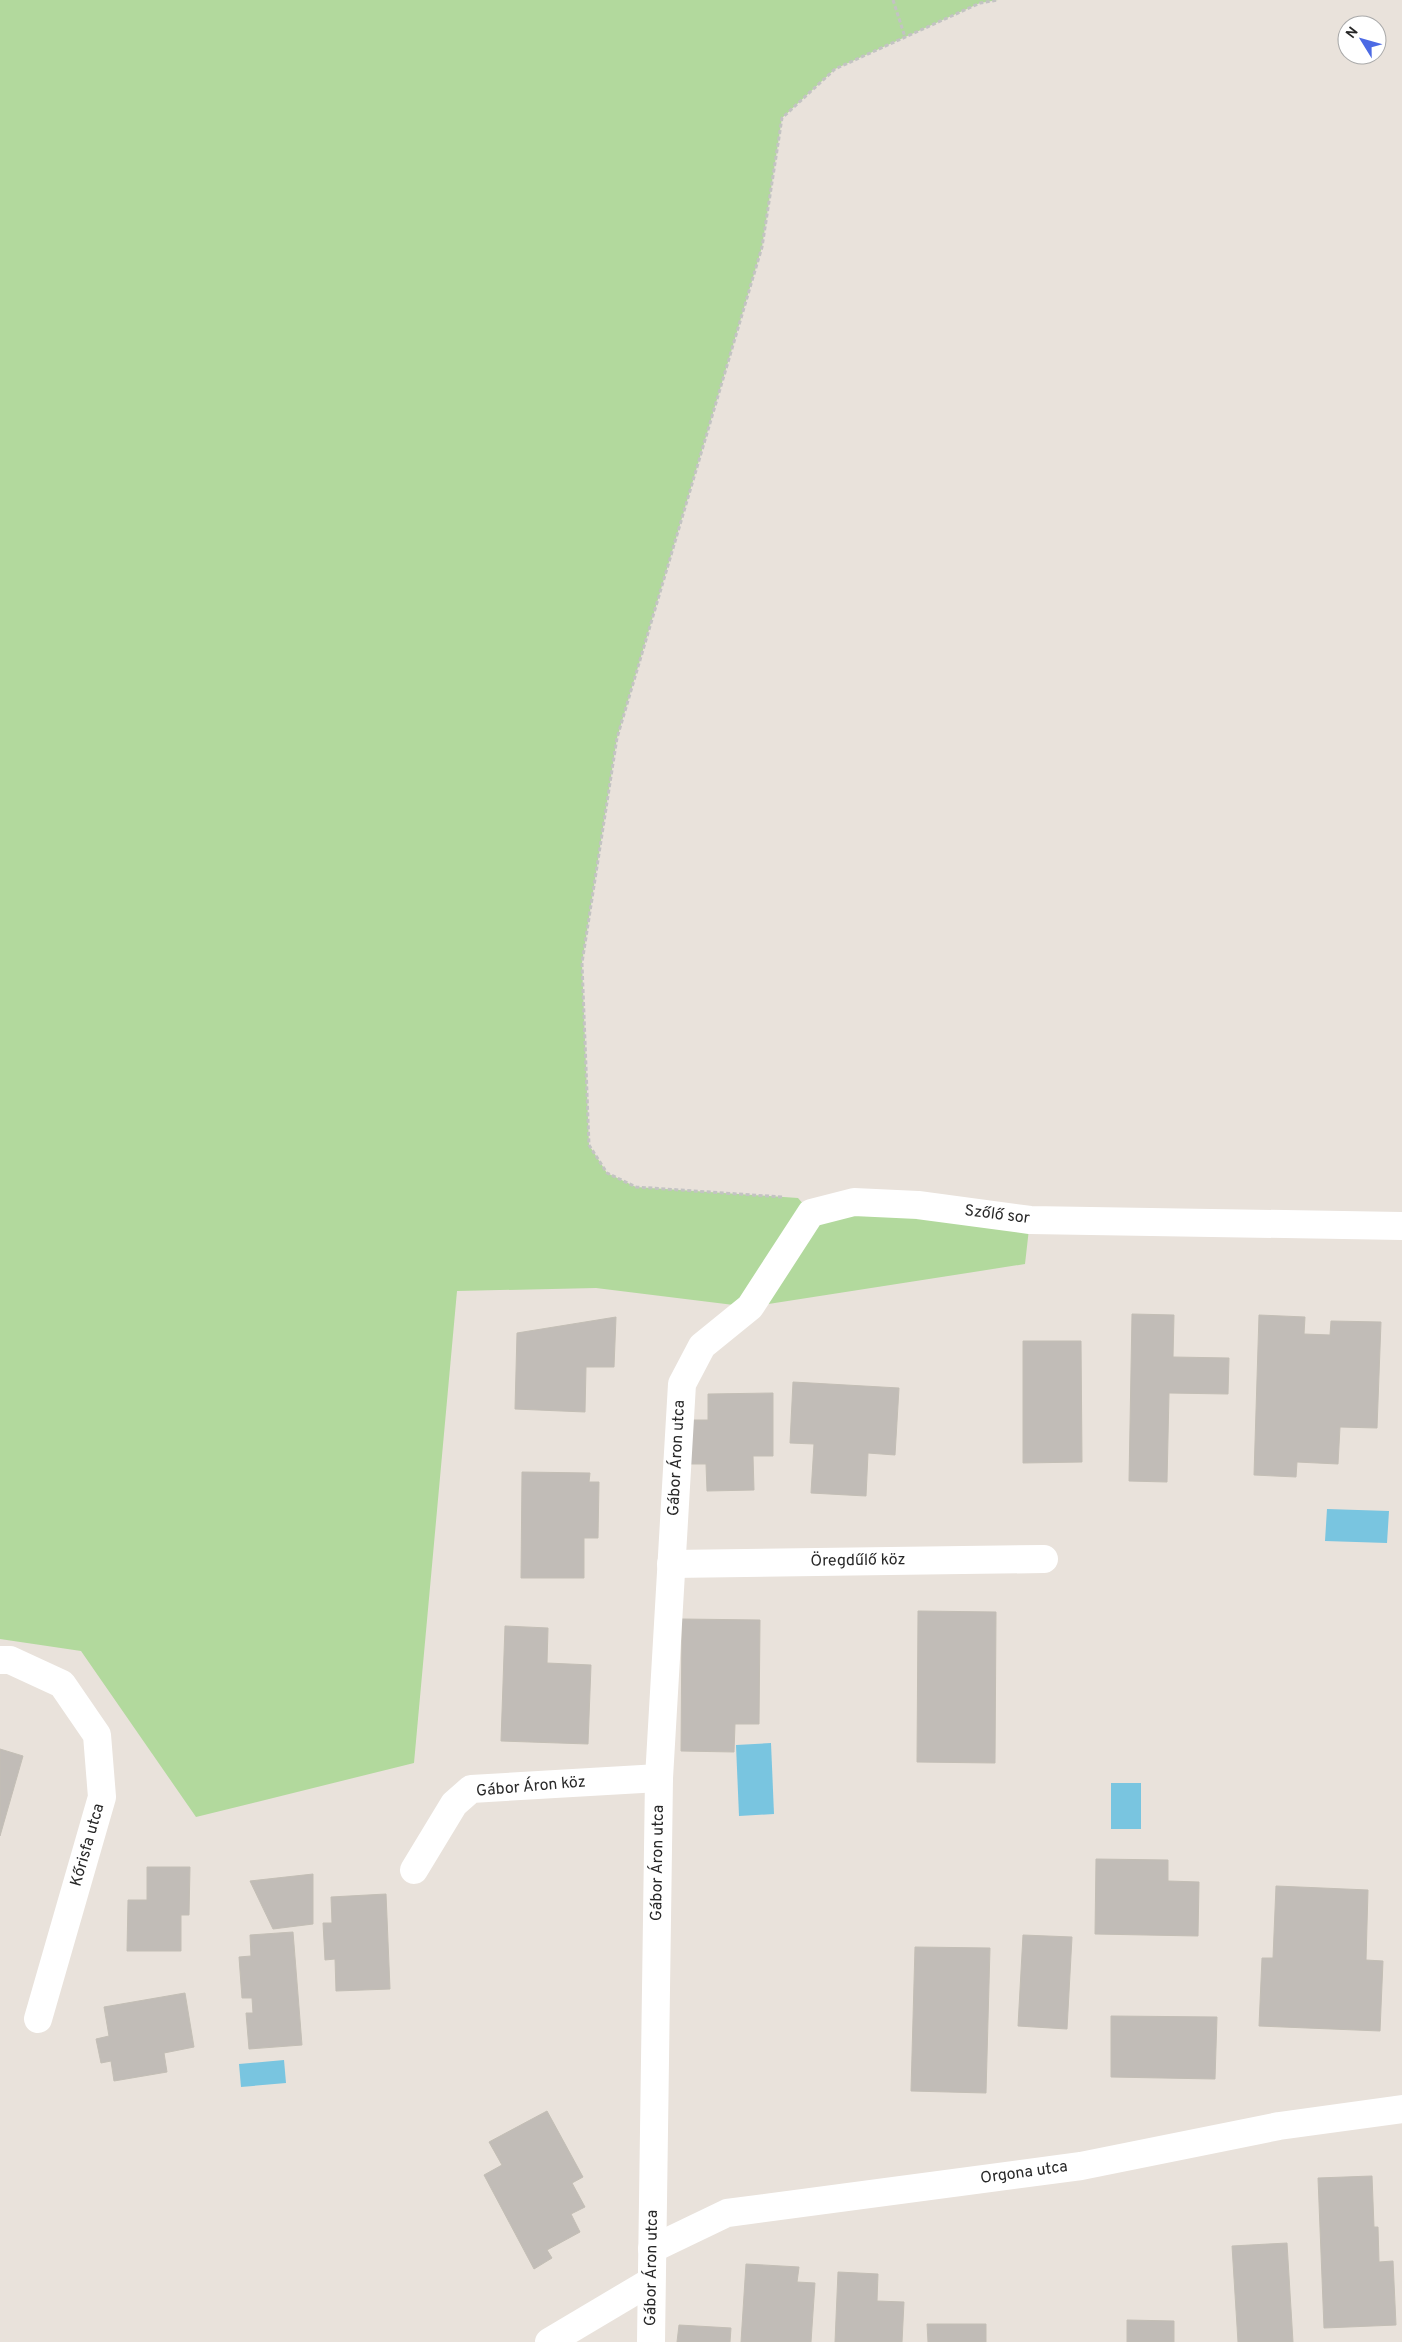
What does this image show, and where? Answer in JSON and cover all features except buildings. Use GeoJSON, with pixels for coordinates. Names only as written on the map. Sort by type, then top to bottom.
{"type":"FeatureCollection","features":[{"type":"Feature","properties":{"kind":"street","name":"Szőlő sor"},"geometry":{"type":"LineString","coordinates":[[682,1384],[702,1346],[750,1306],[811,1213],[854,1202],[918,1206],[1030,1220],[1402,1226]]}},
{"type":"Feature","properties":{"kind":"street","name":"Gábor Áron utca"},"geometry":{"type":"LineString","coordinates":[[651,2342],[650,2282],[659,1778],[682,1384]]}},
{"type":"Feature","properties":{"kind":"street","name":"Öregdűlő köz"},"geometry":{"type":"LineString","coordinates":[[671,1564],[1044,1558]]}},
{"type":"Feature","properties":{"kind":"street","name":"Kőrisfa utca"},"geometry":{"type":"LineString","coordinates":[[0,1660],[10,1660],[62,1684],[98,1736],[102,1797],[38,2019]]}},
{"type":"Feature","properties":{"kind":"street","name":"Gábor Áron köz"},"geometry":{"type":"LineString","coordinates":[[414,1870],[454,1804],[471,1789],[659,1778]]}},
{"type":"Feature","properties":{"kind":"street","name":"Orgona utca"},"geometry":{"type":"LineString","coordinates":[[652,2249],[727,2213],[1081,2166],[1279,2126],[1402,2109]]}},
{"type":"Feature","properties":{"kind":"street"},"geometry":{"type":"LineString","coordinates":[[549,2342],[650,2282]]}},
{"type":"Feature","properties":{"kind":"path"},"geometry":{"type":"LineString","coordinates":[[893,0],[905,37]]}},
{"type":"Feature","properties":{"kind":"path"},"geometry":{"type":"LineString","coordinates":[[789,1197],[636,1187],[607,1173],[589,1145],[582,963],[617,738],[762,247],[782,118],[835,69],[980,3],[998,0]]}},
{"type":"Feature","properties":{"kind":"green space"},"geometry":{"type":"Polygon","coordinates":[[[0,0],[998,0],[980,3],[835,69],[782,118],[762,247],[617,738],[582,963],[589,1145],[607,1173],[636,1187],[798,1198],[811,1213],[1030,1220],[1025,1264],[750,1307],[596,1288],[457,1291],[414,1763],[196,1817],[81,1651],[0,1639],[0,0]]]}},
{"type":"Feature","properties":{"kind":"water"},"geometry":{"type":"Polygon","coordinates":[[[1327,1509],[1389,1511],[1387,1543],[1325,1541],[1327,1509]]]}},
{"type":"Feature","properties":{"kind":"water"},"geometry":{"type":"Polygon","coordinates":[[[771,1743],[774,1814],[739,1816],[736,1745],[771,1743]]]}},
{"type":"Feature","properties":{"kind":"water"},"geometry":{"type":"Polygon","coordinates":[[[1111,1783],[1141,1783],[1141,1829],[1111,1829],[1111,1783]]]}},
{"type":"Feature","properties":{"kind":"water"},"geometry":{"type":"Polygon","coordinates":[[[284,2060],[286,2083],[241,2087],[239,2064],[284,2060]]]}}]}
